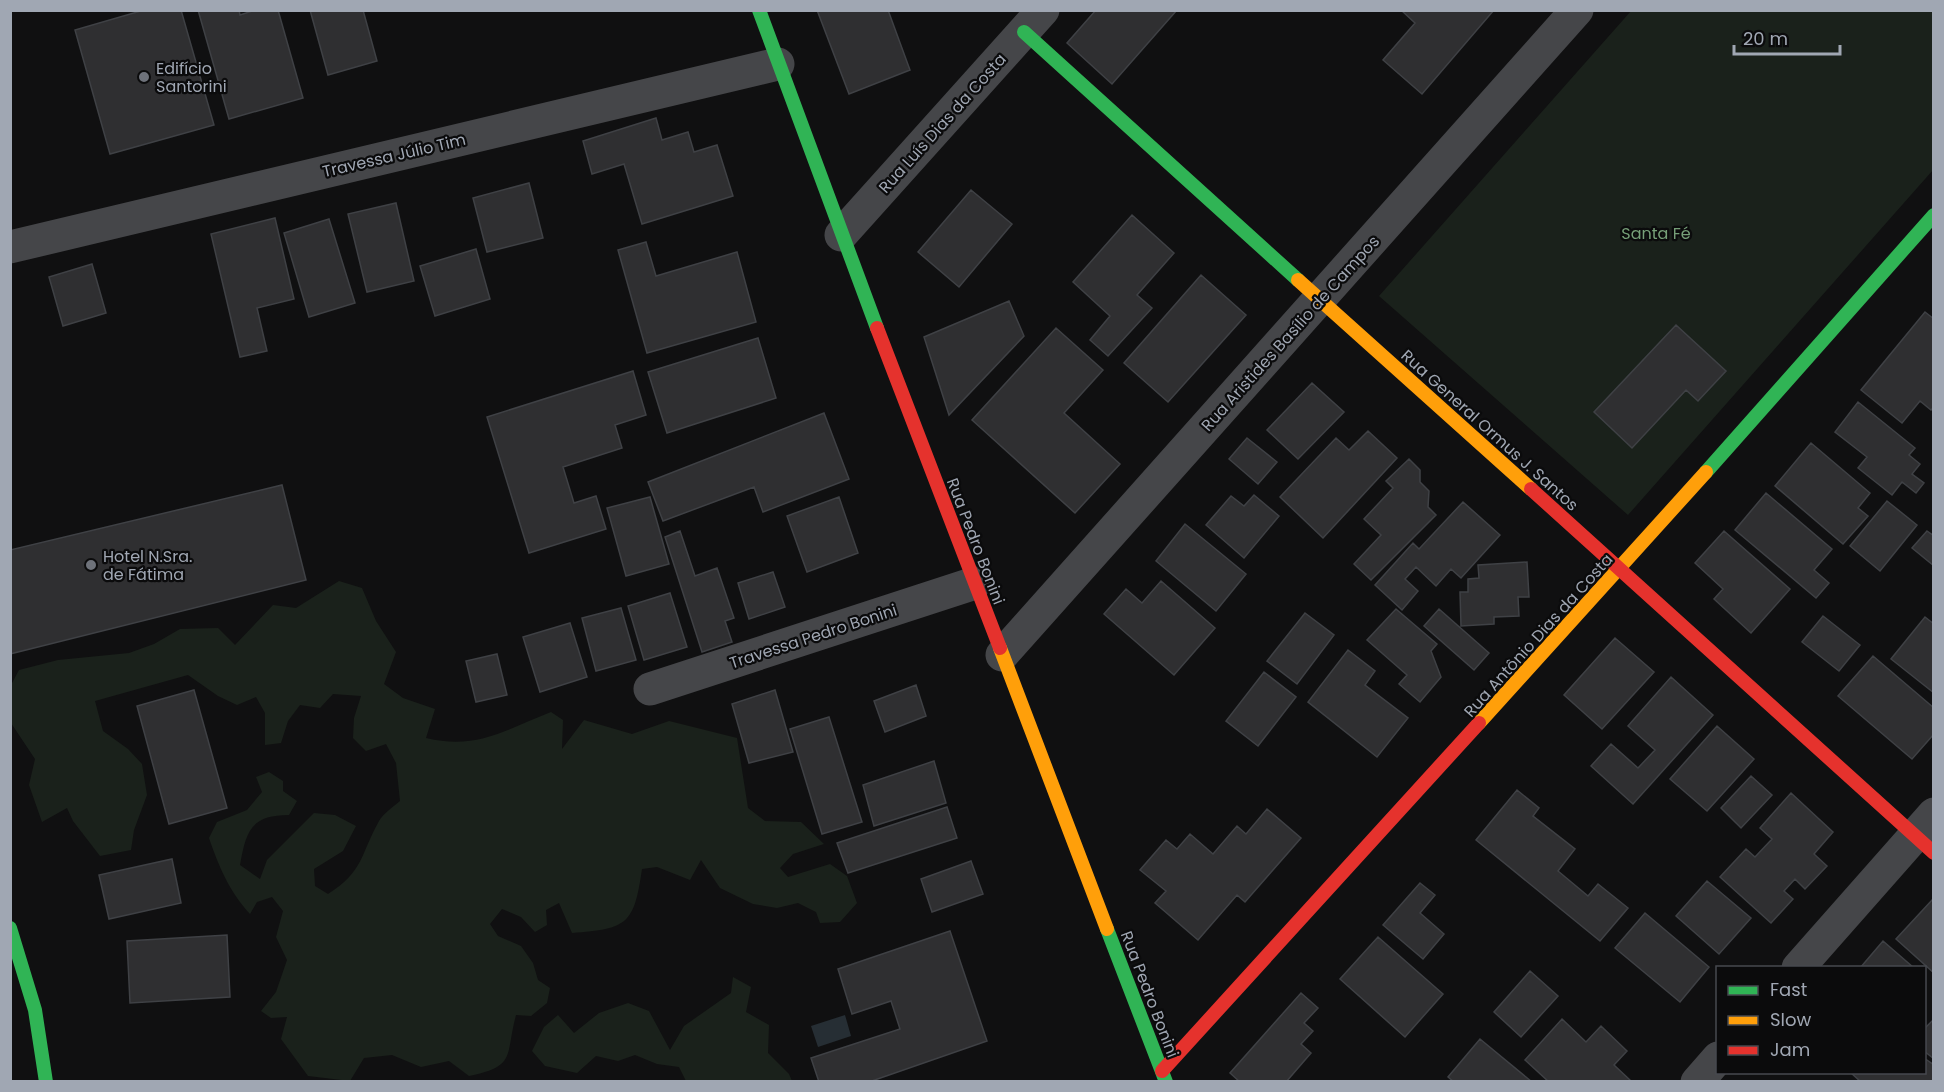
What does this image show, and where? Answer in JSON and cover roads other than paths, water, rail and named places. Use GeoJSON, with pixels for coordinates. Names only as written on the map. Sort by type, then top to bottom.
{"type":"FeatureCollection","features":[{"type":"Feature","properties":{"kind":"street","name":"Rua Pedro Bonini"},"geometry":{"type":"LineString","coordinates":[[759,10],[841,235],[1164,1076]]}},
{"type":"Feature","properties":{"kind":"street","name":"Rua Aristides Basílio de Campos"},"geometry":{"type":"LineString","coordinates":[[1002,655],[1577,10]]}},
{"type":"Feature","properties":{"kind":"street","name":"Rua General Ormus J. Santos"},"geometry":{"type":"LineString","coordinates":[[1034,21],[1321,299],[1620,569],[1927,834]]}},
{"type":"Feature","properties":{"kind":"street","name":"Rua Luís Dias da Costa"},"geometry":{"type":"LineString","coordinates":[[841,235],[1034,21]]}},
{"type":"Feature","properties":{"kind":"street","name":"Travessa Júlio Tim"},"geometry":{"type":"LineString","coordinates":[[10,247],[778,64]]}},
{"type":"Feature","properties":{"kind":"street","name":"Rua Antônio Dias da Costa"},"geometry":{"type":"LineString","coordinates":[[1164,1076],[1620,569],[1934,215]]}},
{"type":"Feature","properties":{"kind":"street","name":"Travessa Pedro Bonini"},"geometry":{"type":"LineString","coordinates":[[650,689],[975,583]]}},
{"type":"Feature","properties":{"kind":"street"},"geometry":{"type":"LineString","coordinates":[[1800,966],[1927,834]]}},
{"type":"Feature","properties":{"kind":"street"},"geometry":{"type":"LineString","coordinates":[[10,928],[35,1010],[46,1082]]}},
{"type":"Feature","properties":{"kind":"street"},"geometry":{"type":"LineString","coordinates":[[1697,1082],[1716,1060]]}},
{"type":"Feature","properties":{"kind":"place","name":"Edifício Santorini"},"geometry":{"type":"Point","coordinates":[144,77]}},
{"type":"Feature","properties":{"kind":"place","name":"Hotel N.Sra. de Fátima"},"geometry":{"type":"Point","coordinates":[91,565]}},
{"type":"Feature","properties":{"kind":"park label","name":"Santa Fé"},"geometry":{"type":"Point","coordinates":[1656,233]}}]}
